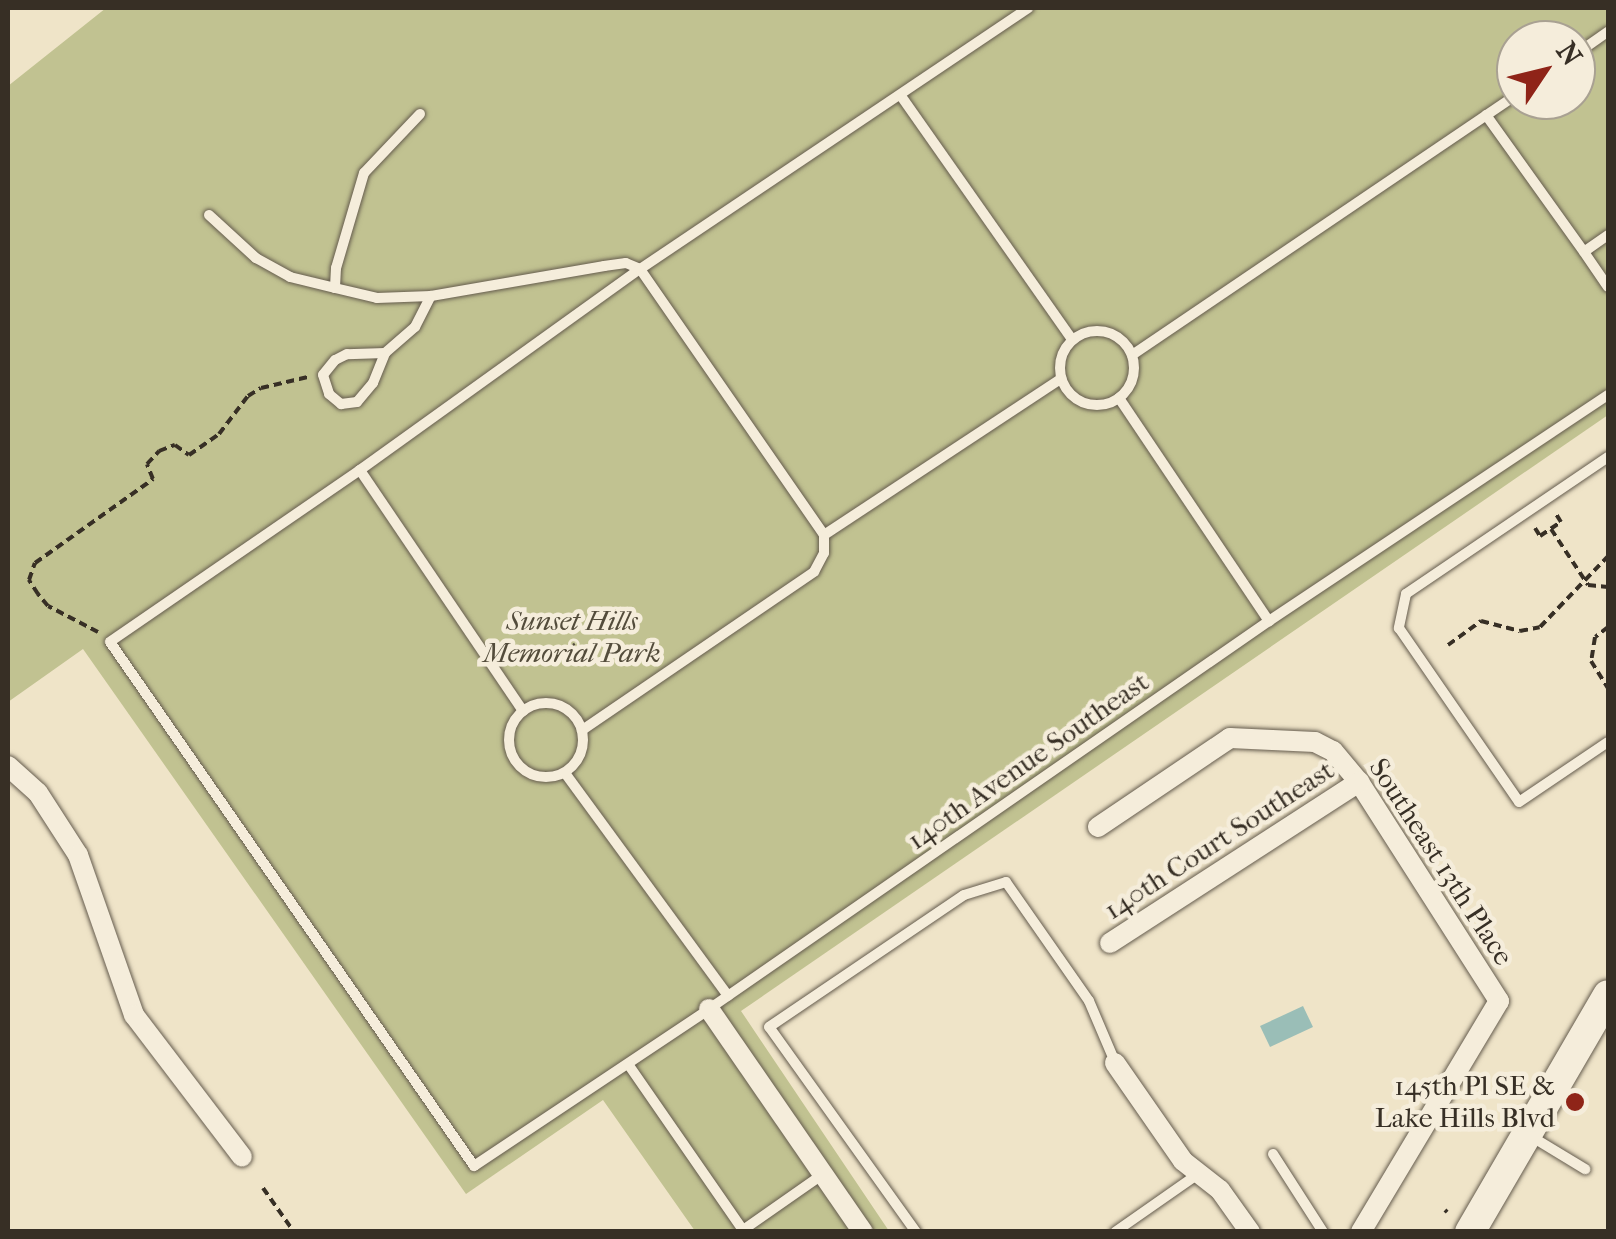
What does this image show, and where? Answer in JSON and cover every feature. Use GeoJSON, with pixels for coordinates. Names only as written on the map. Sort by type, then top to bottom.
{"type":"FeatureCollection","features":[{"type":"Feature","properties":{"kind":"street","name":"Southeast 13th Place"},"geometry":{"type":"LineString","coordinates":[[1098,827],[1230,738],[1314,742],[1333,752],[1358,782],[1500,1000],[1361,1232]]}},
{"type":"Feature","properties":{"kind":"street"},"geometry":{"type":"LineString","coordinates":[[15,771],[78,856],[134,1015],[242,1157]]}},
{"type":"Feature","properties":{"kind":"street","name":"140th Court Southeast"},"geometry":{"type":"LineString","coordinates":[[1110,944],[1358,782]]}},
{"type":"Feature","properties":{"kind":"street"},"geometry":{"type":"LineString","coordinates":[[1454,1218],[1528,1134],[1608,995]]}},
{"type":"Feature","properties":{"kind":"street"},"geometry":{"type":"LineString","coordinates":[[709,1009],[863,1232]]}},
{"type":"Feature","properties":{"kind":"street"},"geometry":{"type":"LineString","coordinates":[[1115,1063],[1183,1161],[1220,1190],[1250,1232]]}},
{"type":"Feature","properties":{"kind":"lane"},"geometry":{"type":"LineString","coordinates":[[110,642],[360,470],[640,269],[1029,8]]}},
{"type":"Feature","properties":{"kind":"lane"},"geometry":{"type":"LineString","coordinates":[[902,96],[1072,339]]}},
{"type":"Feature","properties":{"kind":"lane"},"geometry":{"type":"LineString","coordinates":[[1132,355],[1496,108]]}},
{"type":"Feature","properties":{"kind":"lane"},"geometry":{"type":"LineString","coordinates":[[335,288],[336,268],[364,173],[420,114]]}},
{"type":"Feature","properties":{"kind":"lane"},"geometry":{"type":"LineString","coordinates":[[1486,115],[1608,287]]}},
{"type":"Feature","properties":{"kind":"lane"},"geometry":{"type":"LineString","coordinates":[[208,215],[256,258],[290,277],[378,298],[431,296],[626,263],[640,269],[824,535],[824,554],[814,572],[582,730]]}},
{"type":"Feature","properties":{"kind":"lane"},"geometry":{"type":"LineString","coordinates":[[1584,252],[1608,235]]}},
{"type":"Feature","properties":{"kind":"lane"},"geometry":{"type":"LineString","coordinates":[[385,353],[347,354],[326,368],[323,375],[328,394],[349,406],[373,383],[385,353],[415,327],[431,296]]}},
{"type":"Feature","properties":{"kind":"lane"},"geometry":{"type":"LineString","coordinates":[[1106,331],[1118,336],[1132,355],[1133,379],[1119,398],[1097,406],[1085,404],[1066,390],[1061,379],[1060,358],[1072,339],[1082,333],[1106,331]]}},
{"type":"Feature","properties":{"kind":"lane"},"geometry":{"type":"LineString","coordinates":[[824,535],[1061,379]]}},
{"type":"Feature","properties":{"kind":"lane","name":"140th Avenue Southeast"},"geometry":{"type":"LineString","coordinates":[[110,642],[474,1166],[728,996],[1269,621],[1608,395]]}},
{"type":"Feature","properties":{"kind":"lane"},"geometry":{"type":"LineString","coordinates":[[1119,398],[1269,621]]}},
{"type":"Feature","properties":{"kind":"lane"},"geometry":{"type":"LineString","coordinates":[[1608,458],[1406,594],[1398,628],[1519,802],[1608,742]]}},
{"type":"Feature","properties":{"kind":"lane"},"geometry":{"type":"LineString","coordinates":[[360,470],[523,711]]}},
{"type":"Feature","properties":{"kind":"lane"},"geometry":{"type":"LineString","coordinates":[[558,704],[577,718],[582,730],[582,755],[565,773],[540,778],[518,766],[509,743],[510,731],[523,711],[533,705],[558,704]]}},
{"type":"Feature","properties":{"kind":"lane"},"geometry":{"type":"LineString","coordinates":[[565,773],[728,996]]}},
{"type":"Feature","properties":{"kind":"lane"},"geometry":{"type":"LineString","coordinates":[[916,1232],[769,1027],[964,895],[1006,882],[1089,1000],[1115,1063]]}},
{"type":"Feature","properties":{"kind":"lane"},"geometry":{"type":"LineString","coordinates":[[628,1064],[744,1230],[823,1174]]}},
{"type":"Feature","properties":{"kind":"lane"},"geometry":{"type":"LineString","coordinates":[[1528,1134],[1585,1169]]}},
{"type":"Feature","properties":{"kind":"lane"},"geometry":{"type":"LineString","coordinates":[[1274,1154],[1323,1232]]}},
{"type":"Feature","properties":{"kind":"lane"},"geometry":{"type":"LineString","coordinates":[[1116,1232],[1199,1174]]}},
{"type":"Feature","properties":{"kind":"path"},"geometry":{"type":"LineString","coordinates":[[110,642],[91,625],[48,606],[29,580],[35,562],[153,479],[147,464],[159,451],[174,445],[190,455],[219,434],[261,388],[281,380],[323,375]]}},
{"type":"Feature","properties":{"kind":"path"},"geometry":{"type":"LineString","coordinates":[[1532,524],[1540,536],[1561,522],[1553,510]]}},
{"type":"Feature","properties":{"kind":"path"},"geometry":{"type":"LineString","coordinates":[[1550,529],[1585,582],[1608,587]]}},
{"type":"Feature","properties":{"kind":"path"},"geometry":{"type":"LineString","coordinates":[[1448,644],[1482,621],[1520,632],[1540,628],[1608,556]]}},
{"type":"Feature","properties":{"kind":"path"},"geometry":{"type":"LineString","coordinates":[[1608,627],[1595,637],[1590,661],[1608,688]]}},
{"type":"Feature","properties":{"kind":"path"},"geometry":{"type":"LineString","coordinates":[[262,1188],[294,1232]]}},
{"type":"Feature","properties":{"kind":"green space","name":"Sunset Hills Memorial Park"},"geometry":{"type":"Polygon","coordinates":[[[106,8],[1608,8],[1608,415],[741,1011],[889,1231],[695,1231],[603,1100],[466,1194],[83,649],[8,702],[8,86],[106,8]]]}},
{"type":"Feature","properties":{"kind":"water"},"geometry":{"type":"Polygon","coordinates":[[[1303,1006],[1313,1027],[1270,1047],[1260,1026],[1303,1006]]]}},
{"type":"Feature","properties":{"kind":"place","name":"145th Pl SE & Lake Hills Blvd"},"geometry":{"type":"Point","coordinates":[1575,1102]}}]}
